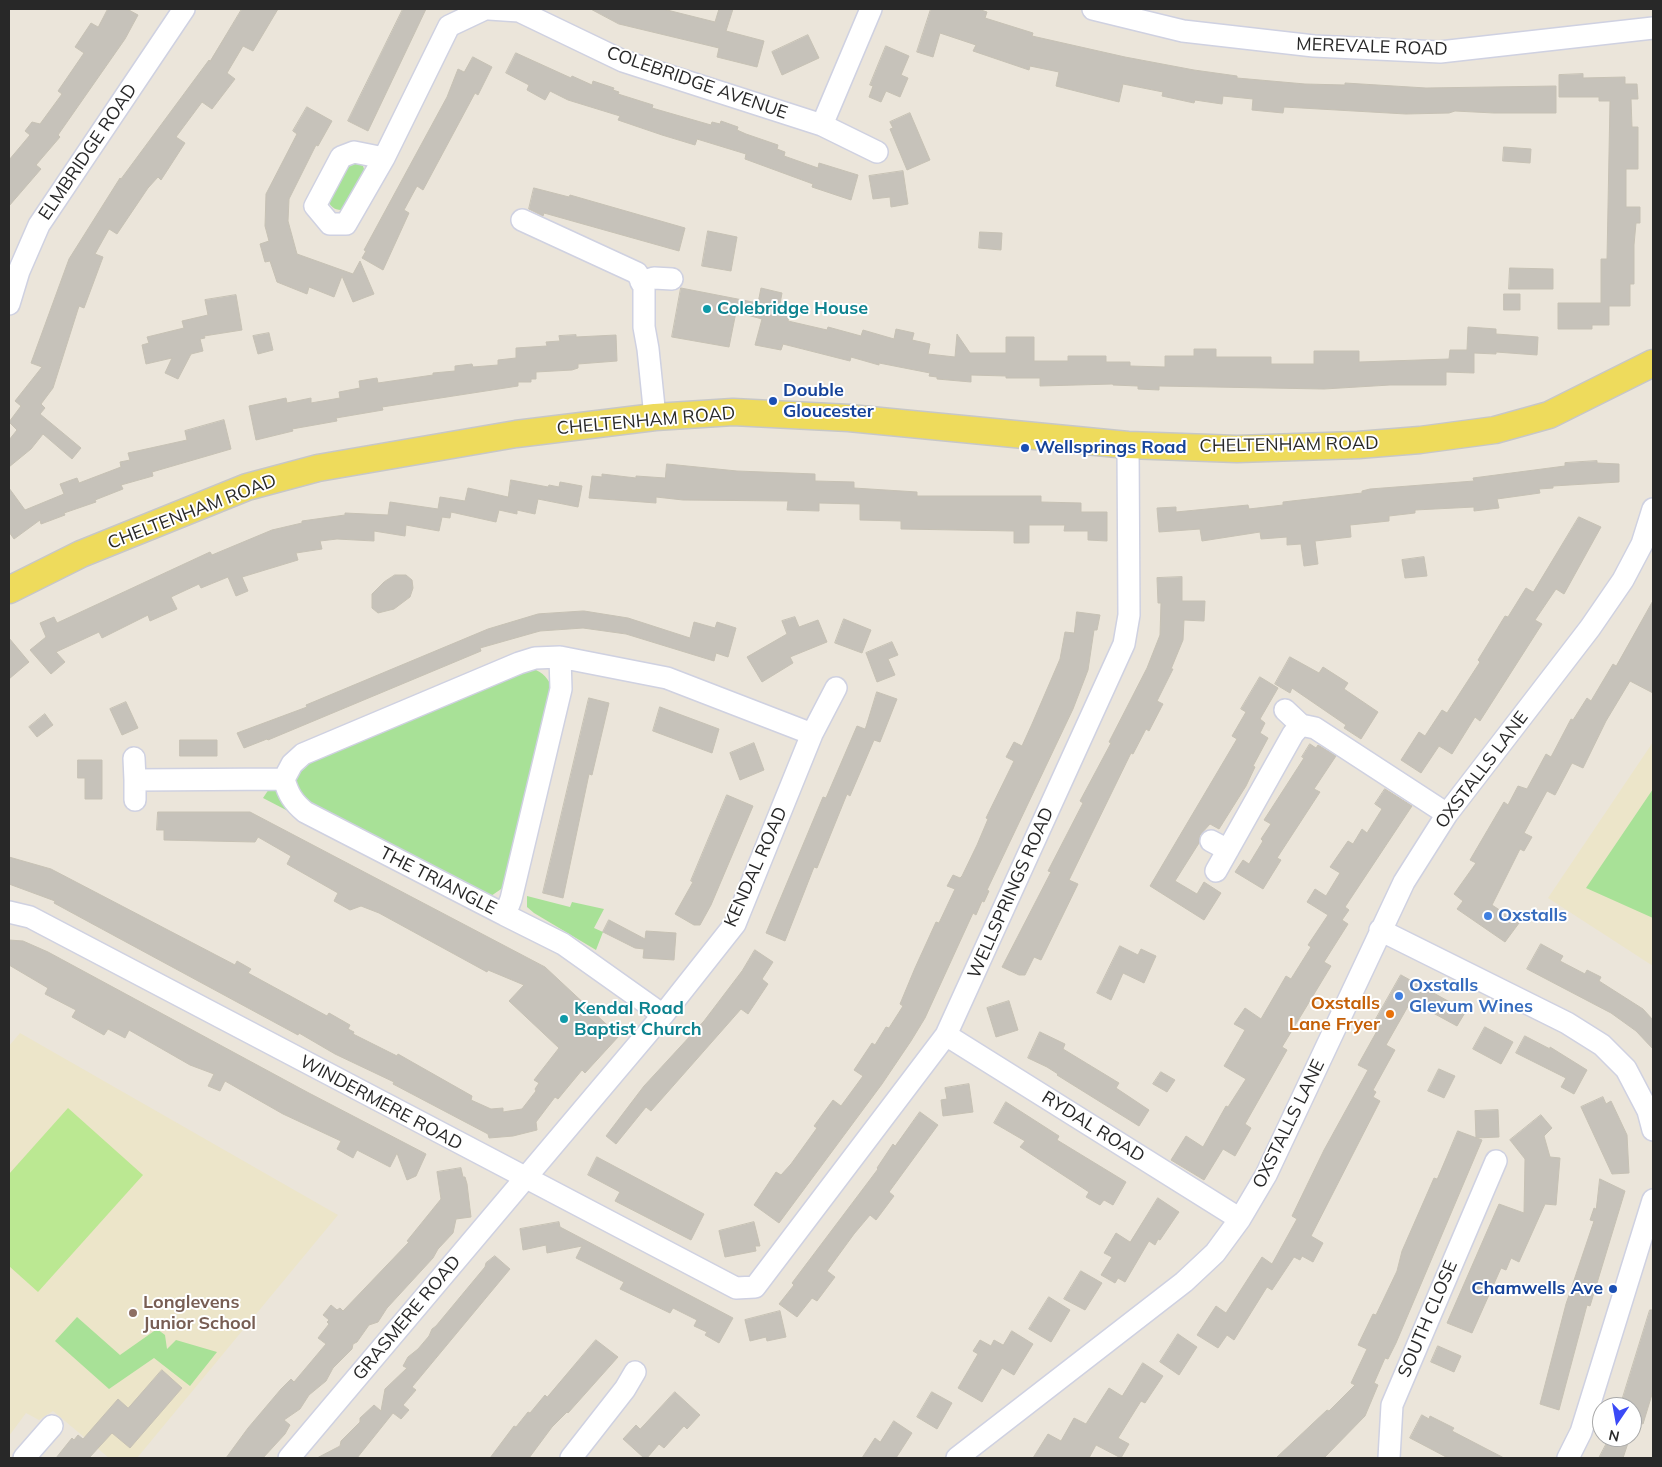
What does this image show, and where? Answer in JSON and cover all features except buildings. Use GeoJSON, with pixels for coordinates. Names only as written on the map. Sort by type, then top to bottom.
{"type":"FeatureCollection","features":[{"type":"Feature","properties":{"kind":"main road","name":"CHELTENHAM ROAD"},"geometry":{"type":"LineString","coordinates":[[9,590],[90,550],[214,500],[265,482],[318,468],[506,436],[655,417],[733,412],[849,418],[1128,445],[1237,449],[1358,445],[1420,440],[1495,430],[1549,415],[1653,363]]}},
{"type":"Feature","properties":{"kind":"street","name":"ELMBRIDGE ROAD"},"geometry":{"type":"LineString","coordinates":[[9,304],[19,271],[39,225],[184,9]]}},
{"type":"Feature","properties":{"kind":"street"},"geometry":{"type":"LineString","coordinates":[[384,158],[449,26],[485,9]]}},
{"type":"Feature","properties":{"kind":"street","name":"COLEBRIDGE AVENUE"},"geometry":{"type":"LineString","coordinates":[[489,9],[519,11],[623,62],[822,125],[877,152]]}},
{"type":"Feature","properties":{"kind":"street"},"geometry":{"type":"LineString","coordinates":[[822,125],[871,9]]}},
{"type":"Feature","properties":{"kind":"street","name":"MEREVALE ROAD"},"geometry":{"type":"LineString","coordinates":[[1093,9],[1183,31],[1314,46],[1440,52],[1653,28]]}},
{"type":"Feature","properties":{"kind":"street"},"geometry":{"type":"LineString","coordinates":[[522,220],[637,273],[644,286],[644,327],[655,417]]}},
{"type":"Feature","properties":{"kind":"street"},"geometry":{"type":"LineString","coordinates":[[642,282],[654,278],[672,279]]}},
{"type":"Feature","properties":{"kind":"street","name":"WELLSPRINGS ROAD"},"geometry":{"type":"LineString","coordinates":[[755,1287],[946,1035],[1124,644],[1129,615],[1128,445]]}},
{"type":"Feature","properties":{"kind":"street","name":"OXSTALLS LANE"},"geometry":{"type":"LineString","coordinates":[[957,1458],[1184,1282],[1215,1253],[1240,1219],[1266,1175],[1404,882],[1447,814],[1590,628],[1623,580],[1642,544],[1653,509]]}},
{"type":"Feature","properties":{"kind":"street"},"geometry":{"type":"LineString","coordinates":[[134,758],[135,790],[284,779],[292,764],[303,754],[519,663],[535,658],[560,657],[667,678],[812,734]]}},
{"type":"Feature","properties":{"kind":"street","name":"THE TRIANGLE"},"geometry":{"type":"LineString","coordinates":[[284,779],[288,793],[294,803],[305,812],[505,915],[511,900],[561,689],[560,657]]}},
{"type":"Feature","properties":{"kind":"street","name":"KENDAL ROAD"},"geometry":{"type":"LineString","coordinates":[[525,1178],[663,1014],[735,924],[812,734],[836,688]]}},
{"type":"Feature","properties":{"kind":"street"},"geometry":{"type":"LineString","coordinates":[[1285,710],[1301,725],[1315,728],[1447,814]]}},
{"type":"Feature","properties":{"kind":"street"},"geometry":{"type":"LineString","coordinates":[[1216,871],[1219,845],[1293,734],[1301,725]]}},
{"type":"Feature","properties":{"kind":"street","name":"WINDERMERE ROAD"},"geometry":{"type":"LineString","coordinates":[[9,912],[30,917],[736,1288],[755,1287]]}},
{"type":"Feature","properties":{"kind":"street"},"geometry":{"type":"LineString","coordinates":[[505,915],[563,944],[663,1014]]}},
{"type":"Feature","properties":{"kind":"street"},"geometry":{"type":"LineString","coordinates":[[1380,930],[1567,1023],[1602,1045],[1626,1069],[1648,1110],[1653,1130]]}},
{"type":"Feature","properties":{"kind":"street","name":"RYDAL ROAD"},"geometry":{"type":"LineString","coordinates":[[946,1035],[1240,1219]]}},
{"type":"Feature","properties":{"kind":"street","name":"SOUTH CLOSE"},"geometry":{"type":"LineString","coordinates":[[1389,1458],[1392,1405],[1494,1188],[1496,1160]]}},
{"type":"Feature","properties":{"kind":"street","name":"GRASMERE ROAD"},"geometry":{"type":"LineString","coordinates":[[289,1458],[525,1178]]}},
{"type":"Feature","properties":{"kind":"street"},"geometry":{"type":"LineString","coordinates":[[1568,1458],[1581,1432],[1653,1200]]}},
{"type":"Feature","properties":{"kind":"street"},"geometry":{"type":"LineString","coordinates":[[571,1458],[633,1387]]}},
{"type":"Feature","properties":{"kind":"street"},"geometry":{"type":"LineString","coordinates":[[24,1458],[41,1430]]}},
{"type":"Feature","properties":{"kind":"shaded area"},"geometry":{"type":"Polygon","coordinates":[[[1653,742],[1653,966],[1548,898],[1653,742]]]}},
{"type":"Feature","properties":{"kind":"shaded area","name":"Longlevens Junior School"},"geometry":{"type":"Polygon","coordinates":[[[20,1033],[338,1215],[137,1458],[109,1458],[53,1411],[39,1420],[26,1413],[9,1436],[9,1046],[20,1033]]]}},
{"type":"Feature","properties":{"kind":"green space"},"geometry":{"type":"Polygon","coordinates":[[[356,162],[363,166],[365,172],[344,210],[334,208],[328,201],[348,164],[356,162]]]}},
{"type":"Feature","properties":{"kind":"green space"},"geometry":{"type":"Polygon","coordinates":[[[528,667],[543,674],[552,687],[504,887],[491,896],[484,896],[306,805],[294,781],[300,765],[528,667]]]}},
{"type":"Feature","properties":{"kind":"green space"},"geometry":{"type":"Polygon","coordinates":[[[271,786],[278,789],[290,807],[288,811],[263,798],[271,786]]]}},
{"type":"Feature","properties":{"kind":"green space"},"geometry":{"type":"Polygon","coordinates":[[[1653,789],[1653,918],[1586,888],[1653,789]]]}},
{"type":"Feature","properties":{"kind":"green space"},"geometry":{"type":"Polygon","coordinates":[[[527,896],[570,907],[572,902],[604,909],[594,928],[603,932],[596,950],[534,913],[527,907],[527,896]]]}},
{"type":"Feature","properties":{"kind":"green space"},"geometry":{"type":"Polygon","coordinates":[[[68,1108],[143,1175],[38,1292],[9,1266],[9,1174],[68,1108]]]}},
{"type":"Feature","properties":{"kind":"green space"},"geometry":{"type":"Polygon","coordinates":[[[77,1317],[120,1355],[157,1329],[165,1335],[167,1349],[176,1340],[217,1352],[190,1386],[154,1358],[109,1389],[55,1341],[77,1317]]]}},
{"type":"Feature","properties":{"kind":"place","name":"Colebridge House"},"geometry":{"type":"Point","coordinates":[707,309]}},
{"type":"Feature","properties":{"kind":"place","name":"Double Gloucester"},"geometry":{"type":"Point","coordinates":[773,401]}},
{"type":"Feature","properties":{"kind":"place","name":"Wellsprings Road"},"geometry":{"type":"Point","coordinates":[1025,448]}},
{"type":"Feature","properties":{"kind":"place","name":"Oxstalls"},"geometry":{"type":"Point","coordinates":[1488,916]}},
{"type":"Feature","properties":{"kind":"place","name":"Oxstalls Glevum Wines"},"geometry":{"type":"Point","coordinates":[1399,996]}},
{"type":"Feature","properties":{"kind":"place","name":"Oxstalls Lane Fryer"},"geometry":{"type":"Point","coordinates":[1390,1014]}},
{"type":"Feature","properties":{"kind":"place","name":"Kendal Road Baptist Church"},"geometry":{"type":"Point","coordinates":[564,1019]}},
{"type":"Feature","properties":{"kind":"place","name":"Chamwells Ave"},"geometry":{"type":"Point","coordinates":[1613,1289]}},
{"type":"Feature","properties":{"kind":"place","name":"Longlevens Junior School"},"geometry":{"type":"Point","coordinates":[133,1313]}}]}
